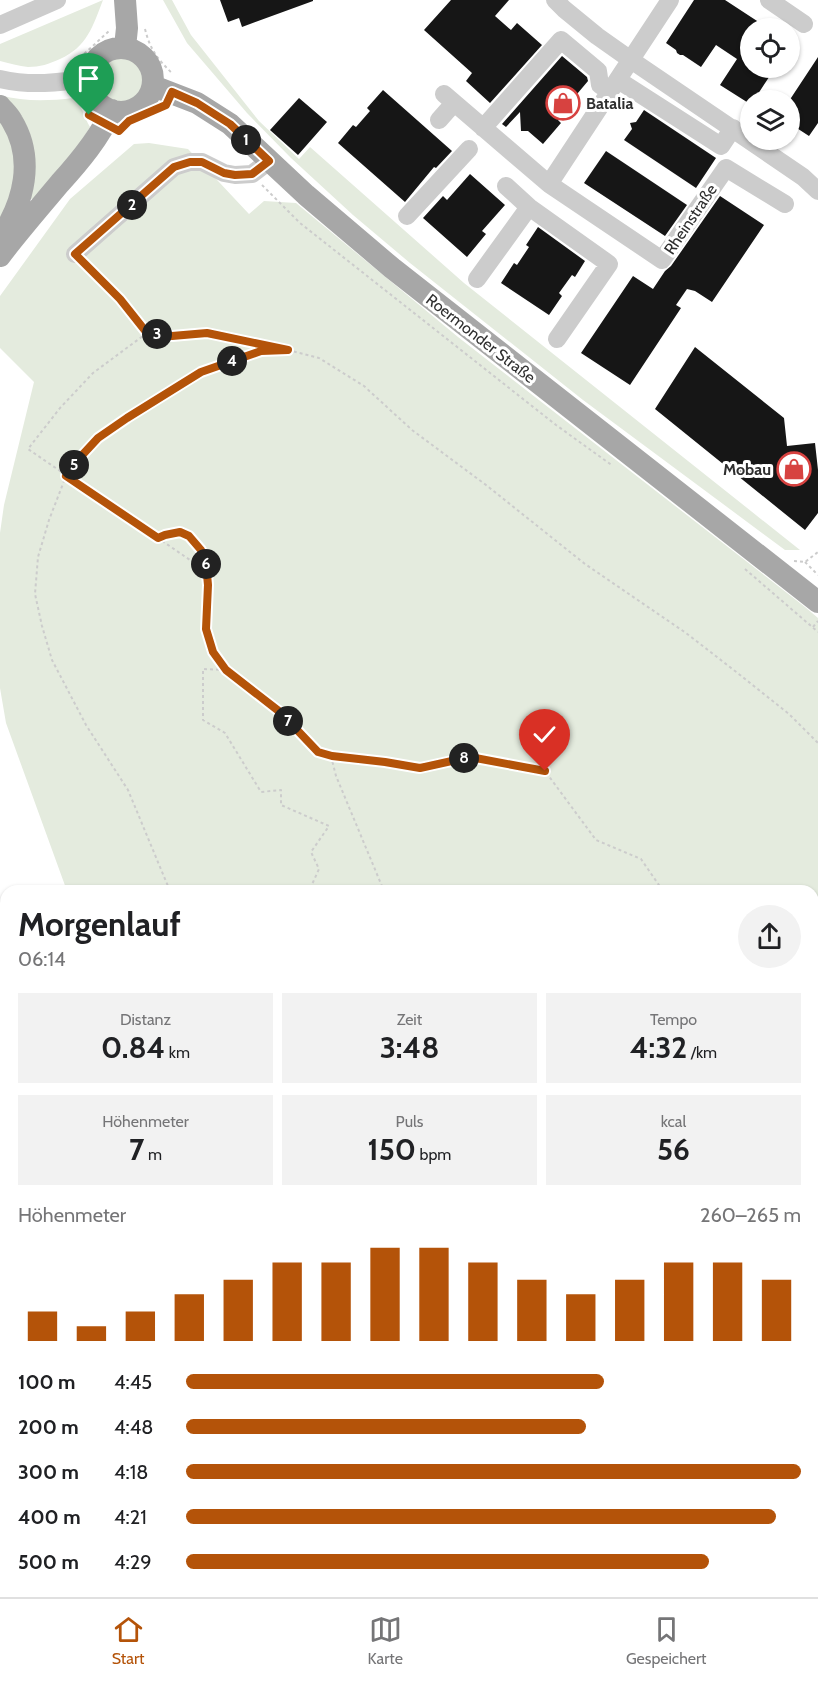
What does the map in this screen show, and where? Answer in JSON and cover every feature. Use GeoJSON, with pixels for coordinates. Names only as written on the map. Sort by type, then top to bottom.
{"type":"FeatureCollection","features":[{"type":"Feature","properties":{"kind":"main road"},"geometry":{"type":"LineString","coordinates":[[125,0],[126,47]]}},
{"type":"Feature","properties":{"kind":"main road"},"geometry":{"type":"LineString","coordinates":[[0,256],[77,164],[109,117],[133,110],[149,96],[162,89],[144,57],[126,47],[105,52],[97,58],[91,68],[90,88],[109,117]]}},
{"type":"Feature","properties":{"kind":"main road","name":"Roermonder Straße"},"geometry":{"type":"LineString","coordinates":[[162,89],[197,103],[230,124],[338,224],[392,268],[816,589]]}},
{"type":"Feature","properties":{"kind":"main road"},"geometry":{"type":"LineString","coordinates":[[0,106],[12,120],[23,147],[25,177],[18,207],[0,239]]}},
{"type":"Feature","properties":{"kind":"street"},"geometry":{"type":"LineString","coordinates":[[0,25],[57,0]]}},
{"type":"Feature","properties":{"kind":"street"},"geometry":{"type":"LineString","coordinates":[[555,0],[597,36],[803,177],[818,191]]}},
{"type":"Feature","properties":{"kind":"street"},"geometry":{"type":"LineString","coordinates":[[549,184],[670,0]]}},
{"type":"Feature","properties":{"kind":"street"},"geometry":{"type":"LineString","coordinates":[[769,0],[804,24]]}},
{"type":"Feature","properties":{"kind":"street"},"geometry":{"type":"LineString","coordinates":[[483,128],[561,40],[598,71],[600,85],[614,86],[721,146],[733,128]]}},
{"type":"Feature","properties":{"kind":"street"},"geometry":{"type":"LineString","coordinates":[[0,79],[37,84],[89,78]]}},
{"type":"Feature","properties":{"kind":"street","name":"Rheinstraße"},"geometry":{"type":"LineString","coordinates":[[439,120],[449,99],[549,184],[662,261],[726,168],[785,204]]}},
{"type":"Feature","properties":{"kind":"street"},"geometry":{"type":"LineString","coordinates":[[407,216],[469,150]]}},
{"type":"Feature","properties":{"kind":"street"},"geometry":{"type":"LineString","coordinates":[[75,254],[174,167],[190,162],[202,162],[224,173],[252,174],[269,161]]}},
{"type":"Feature","properties":{"kind":"street"},"geometry":{"type":"LineString","coordinates":[[506,186],[529,207],[609,264],[557,339]]}},
{"type":"Feature","properties":{"kind":"street"},"geometry":{"type":"LineString","coordinates":[[477,279],[529,207]]}},
{"type":"Feature","properties":{"kind":"street"},"geometry":{"type":"LineString","coordinates":[[605,261],[624,235]]}},
{"type":"Feature","properties":{"kind":"path"},"geometry":{"type":"LineString","coordinates":[[71,94],[83,96],[89,115],[109,117],[119,131],[129,121],[166,105],[162,89],[177,77],[161,63],[149,46],[143,20]]}},
{"type":"Feature","properties":{"kind":"path"},"geometry":{"type":"LineString","coordinates":[[68,68],[112,28]]}},
{"type":"Feature","properties":{"kind":"path"},"geometry":{"type":"LineString","coordinates":[[75,254],[120,299],[147,333]]}},
{"type":"Feature","properties":{"kind":"path"},"geometry":{"type":"LineString","coordinates":[[190,560],[28,449],[60,408],[93,373],[147,333],[172,336],[207,333],[319,358],[364,386],[412,429],[585,564],[686,633],[789,714],[818,743]]}},
{"type":"Feature","properties":{"kind":"path"},"geometry":{"type":"LineString","coordinates":[[168,885],[128,790],[86,725],[52,660],[35,594],[38,558],[49,520],[66,476],[98,438],[201,372],[261,351],[288,350]]}},
{"type":"Feature","properties":{"kind":"path"},"geometry":{"type":"LineString","coordinates":[[158,538],[180,532],[189,536],[201,550],[206,564],[208,585],[206,629],[213,652],[226,670],[280,712],[318,752],[420,768],[470,757],[545,771],[596,840],[641,859],[659,885]]}},
{"type":"Feature","properties":{"kind":"path"},"geometry":{"type":"LineString","coordinates":[[816,589],[805,562],[818,552]]}},
{"type":"Feature","properties":{"kind":"path"},"geometry":{"type":"LineString","coordinates":[[818,621],[813,627],[818,632]]}},
{"type":"Feature","properties":{"kind":"path"},"geometry":{"type":"LineString","coordinates":[[226,670],[203,669],[203,720],[225,733],[261,792],[281,790],[281,805],[329,826],[311,852],[319,869],[312,885]]}},
{"type":"Feature","properties":{"kind":"path"},"geometry":{"type":"LineString","coordinates":[[332,756],[336,776],[381,885]]}},
{"type":"Feature","properties":{"kind":"shaded area"},"geometry":{"type":"Polygon","coordinates":[[[103,0],[88,35],[69,54],[44,65],[28,67],[0,61],[0,44],[103,0]]]}},
{"type":"Feature","properties":{"kind":"shaded area"},"geometry":{"type":"Polygon","coordinates":[[[163,0],[172,0],[191,35],[259,121],[299,159],[310,147],[464,283],[800,550],[785,550],[583,400],[353,215],[291,158],[247,113],[187,43],[163,0]]]}},
{"type":"Feature","properties":{"kind":"shaded area"},"geometry":{"type":"Polygon","coordinates":[[[121,56],[138,63],[145,80],[138,97],[121,104],[104,97],[97,80],[104,63],[121,56]]]}},
{"type":"Feature","properties":{"kind":"shaded area"},"geometry":{"type":"Polygon","coordinates":[[[0,95],[36,100],[73,98],[81,107],[90,127],[81,142],[34,200],[27,197],[0,95]]]}},
{"type":"Feature","properties":{"kind":"shaded area"},"geometry":{"type":"Polygon","coordinates":[[[0,115],[20,168],[0,232],[0,115]]]}},
{"type":"Feature","properties":{"kind":"shaded area"},"geometry":{"type":"Polygon","coordinates":[[[149,143],[188,149],[249,214],[264,201],[296,203],[458,337],[818,618],[818,885],[65,885],[6,723],[0,688],[0,533],[4,505],[34,382],[0,348],[0,296],[70,199],[134,144],[149,143]]]}},
{"type":"Feature","properties":{"kind":"building"},"geometry":{"type":"Polygon","coordinates":[[[220,0],[313,1],[242,27],[239,18],[228,22],[220,0]]]}},
{"type":"Feature","properties":{"kind":"building"},"geometry":{"type":"Polygon","coordinates":[[[451,0],[509,0],[495,16],[511,30],[517,23],[542,45],[490,103],[466,81],[472,73],[424,30],[451,0]]]}},
{"type":"Feature","properties":{"kind":"building"},"geometry":{"type":"Polygon","coordinates":[[[694,0],[725,0],[753,18],[740,18],[740,78],[768,78],[761,90],[740,90],[740,98],[720,85],[737,59],[716,45],[701,67],[677,53],[666,43],[694,0]]]}},
{"type":"Feature","properties":{"kind":"building"},"geometry":{"type":"Polygon","coordinates":[[[562,56],[587,77],[588,81],[558,120],[561,123],[543,144],[528,131],[521,131],[520,112],[506,127],[502,124],[562,56]]]}},
{"type":"Feature","properties":{"kind":"building"},"geometry":{"type":"Polygon","coordinates":[[[818,57],[818,123],[809,136],[800,130],[800,90],[796,90],[818,57]]]}},
{"type":"Feature","properties":{"kind":"building"},"geometry":{"type":"Polygon","coordinates":[[[383,90],[452,151],[436,168],[434,167],[405,202],[338,143],[353,125],[356,127],[370,111],[367,108],[383,90]]]}},
{"type":"Feature","properties":{"kind":"building"},"geometry":{"type":"Polygon","coordinates":[[[299,98],[327,122],[298,155],[270,130],[299,98]]]}},
{"type":"Feature","properties":{"kind":"building"},"geometry":{"type":"Polygon","coordinates":[[[644,110],[716,158],[696,188],[624,140],[632,129],[630,123],[636,122],[644,110]]]}},
{"type":"Feature","properties":{"kind":"building"},"geometry":{"type":"Polygon","coordinates":[[[606,151],[687,205],[665,236],[584,183],[606,151]]]}},
{"type":"Feature","properties":{"kind":"building"},"geometry":{"type":"Polygon","coordinates":[[[470,174],[505,205],[482,231],[486,234],[467,257],[423,218],[443,196],[447,200],[470,174]]]}},
{"type":"Feature","properties":{"kind":"building"},"geometry":{"type":"Polygon","coordinates":[[[720,196],[764,225],[712,302],[695,291],[687,289],[676,305],[681,308],[630,385],[581,353],[633,276],[653,289],[720,196]]]}},
{"type":"Feature","properties":{"kind":"building"},"geometry":{"type":"Polygon","coordinates":[[[538,227],[585,261],[575,277],[572,275],[559,293],[562,296],[549,315],[501,283],[514,263],[517,265],[529,247],[526,245],[538,227]]]}},
{"type":"Feature","properties":{"kind":"building"},"geometry":{"type":"Polygon","coordinates":[[[695,347],[784,418],[787,446],[815,443],[818,470],[818,513],[805,530],[655,409],[695,347]]]}},
{"type":"Feature","properties":{"kind":"place","name":"Batalia"},"geometry":{"type":"Point","coordinates":[563,103]}},
{"type":"Feature","properties":{"kind":"place","name":"Mobau"},"geometry":{"type":"Point","coordinates":[794,469]}},
{"type":"Feature","properties":{"kind":"route"},"geometry":{"type":"LineString","coordinates":[[89,115],[119,131],[129,121],[166,105],[172,92],[197,103],[230,124],[269,161],[252,174],[224,173],[202,162],[190,162],[174,167],[75,254],[120,299],[147,333],[172,336],[207,333],[288,350],[261,351],[201,372],[98,438],[66,476],[158,538],[180,532],[189,536],[201,550],[206,564],[208,585],[206,629],[213,652],[226,670],[280,712],[318,752],[420,768],[470,757],[545,771]]}}]}
